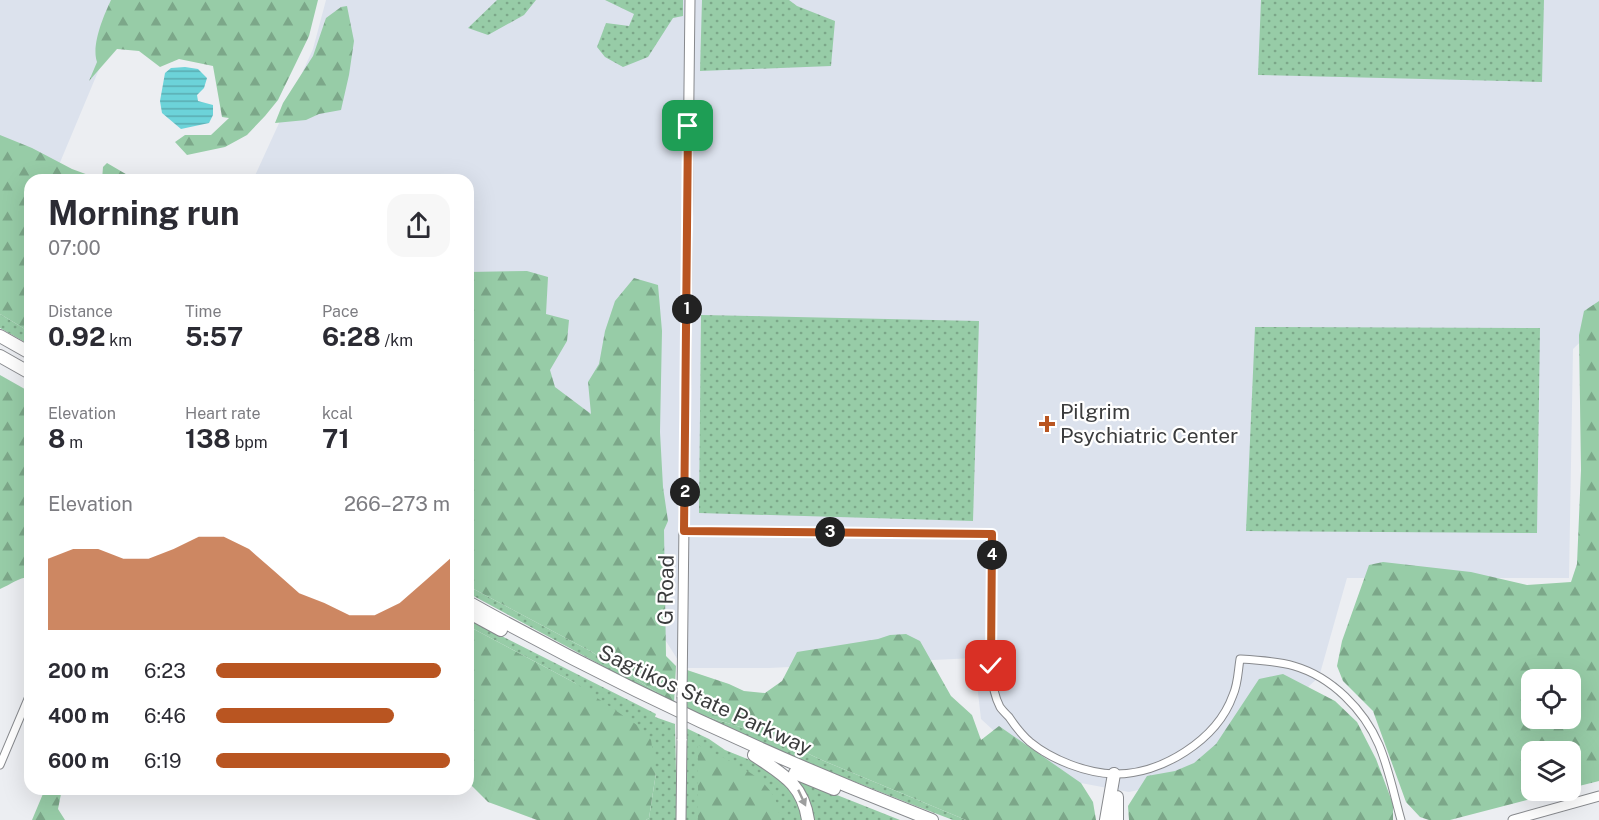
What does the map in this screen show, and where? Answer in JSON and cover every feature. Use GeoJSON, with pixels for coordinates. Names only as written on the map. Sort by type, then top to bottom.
{"type":"FeatureCollection","features":[{"type":"Feature","properties":{"kind":"highway"},"geometry":{"type":"LineString","coordinates":[[0,336],[24,350]]}},
{"type":"Feature","properties":{"kind":"highway"},"geometry":{"type":"LineString","coordinates":[[0,357],[24,370]]}},
{"type":"Feature","properties":{"kind":"highway","name":"Sagtikos State Parkway"},"geometry":{"type":"LineString","coordinates":[[474,605],[563,654],[668,706],[807,770],[932,820]]}},
{"type":"Feature","properties":{"kind":"highway","name":"Sagtikos State Parkway"},"geometry":{"type":"LineString","coordinates":[[474,615],[587,676],[668,716],[827,787],[909,820]]}},
{"type":"Feature","properties":{"kind":"highway"},"geometry":{"type":"LineString","coordinates":[[754,755],[796,786],[805,805],[808,820]]}},
{"type":"Feature","properties":{"kind":"highway"},"geometry":{"type":"LineString","coordinates":[[1106,820],[1114,774]]}},
{"type":"Feature","properties":{"kind":"highway"},"geometry":{"type":"LineString","coordinates":[[1114,774],[1117,820]]}},
{"type":"Feature","properties":{"kind":"street","name":"G Road"},"geometry":{"type":"LineString","coordinates":[[681,820],[690,0]]}},
{"type":"Feature","properties":{"kind":"street"},"geometry":{"type":"LineString","coordinates":[[684,531],[992,534],[990,658],[995,692],[1000,707],[1029,741],[1054,757],[1081,767],[1097,772],[1131,773],[1164,762],[1187,750],[1217,725],[1233,696],[1240,659],[1295,666],[1319,677],[1337,690],[1356,708],[1370,727],[1380,748],[1401,820]]}},
{"type":"Feature","properties":{"kind":"street"},"geometry":{"type":"LineString","coordinates":[[0,765],[24,708]]}},
{"type":"Feature","properties":{"kind":"street"},"geometry":{"type":"LineString","coordinates":[[1513,820],[1599,796]]}},
{"type":"Feature","properties":{"kind":"shaded area"},"geometry":{"type":"Polygon","coordinates":[[[0,0],[128,0],[56,172],[0,145],[0,0]]]}},
{"type":"Feature","properties":{"kind":"shaded area","name":"Pilgrim Psychiatric Center"},"geometry":{"type":"Polygon","coordinates":[[[326,0],[1599,0],[1599,324],[1573,349],[1569,578],[1347,578],[1319,677],[1213,774],[1129,792],[1070,781],[1017,752],[981,719],[974,658],[769,668],[683,668],[614,559],[474,397],[474,174],[256,174],[313,49],[326,0]]]}},
{"type":"Feature","properties":{"kind":"green space"},"geometry":{"type":"Polygon","coordinates":[[[111,0],[318,0],[309,36],[278,100],[265,116],[247,135],[225,147],[187,155],[175,142],[185,135],[211,135],[229,118],[222,117],[213,66],[179,59],[160,67],[139,51],[117,49],[89,81],[97,62],[96,47],[99,30],[111,0]]]}},
{"type":"Feature","properties":{"kind":"green space"},"geometry":{"type":"Polygon","coordinates":[[[497,0],[536,0],[524,15],[488,35],[468,28],[497,0]]]}},
{"type":"Feature","properties":{"kind":"green space"},"geometry":{"type":"Polygon","coordinates":[[[605,0],[683,0],[683,16],[673,18],[648,57],[623,67],[605,57],[597,47],[606,23],[629,26],[634,14],[605,0]]]}},
{"type":"Feature","properties":{"kind":"green space"},"geometry":{"type":"Polygon","coordinates":[[[702,0],[789,0],[797,6],[835,21],[831,66],[700,71],[702,0]]]}},
{"type":"Feature","properties":{"kind":"green space"},"geometry":{"type":"Polygon","coordinates":[[[1261,0],[1544,0],[1542,82],[1258,75],[1261,0]]]}},
{"type":"Feature","properties":{"kind":"green space"},"geometry":{"type":"Polygon","coordinates":[[[347,6],[354,41],[341,110],[319,114],[306,120],[275,123],[283,103],[313,56],[326,18],[341,7],[347,6]]]}},
{"type":"Feature","properties":{"kind":"green space"},"geometry":{"type":"Polygon","coordinates":[[[0,135],[86,174],[24,174],[24,328],[0,314],[0,135]]]}},
{"type":"Feature","properties":{"kind":"green space"},"geometry":{"type":"Polygon","coordinates":[[[107,163],[126,174],[102,174],[103,167],[107,163]]]}},
{"type":"Feature","properties":{"kind":"green space"},"geometry":{"type":"Polygon","coordinates":[[[527,271],[548,277],[546,314],[569,320],[567,341],[550,370],[555,387],[591,414],[588,382],[599,364],[605,331],[615,301],[634,278],[658,285],[662,331],[660,432],[663,487],[668,521],[664,530],[666,656],[676,666],[674,703],[592,652],[474,589],[474,272],[527,271]]]}},
{"type":"Feature","properties":{"kind":"green space"},"geometry":{"type":"Polygon","coordinates":[[[1599,301],[1599,781],[1581,786],[1581,741],[1521,741],[1521,801],[1523,801],[1450,820],[1429,820],[1420,817],[1406,802],[1373,711],[1343,681],[1337,666],[1342,641],[1369,565],[1383,562],[1471,572],[1527,585],[1571,582],[1577,564],[1581,470],[1579,335],[1584,311],[1599,301]]]}},
{"type":"Feature","properties":{"kind":"green space"},"geometry":{"type":"Polygon","coordinates":[[[0,314],[24,328],[24,342],[0,328],[0,314]]]}},
{"type":"Feature","properties":{"kind":"green space"},"geometry":{"type":"Polygon","coordinates":[[[701,315],[979,321],[973,521],[699,513],[701,315]]]}},
{"type":"Feature","properties":{"kind":"green space"},"geometry":{"type":"Polygon","coordinates":[[[1255,327],[1540,328],[1537,533],[1246,531],[1255,327]]]}},
{"type":"Feature","properties":{"kind":"green space"},"geometry":{"type":"Polygon","coordinates":[[[0,375],[24,389],[24,578],[0,589],[0,375]]]}},
{"type":"Feature","properties":{"kind":"green space"},"geometry":{"type":"Polygon","coordinates":[[[474,589],[592,652],[675,705],[474,596],[474,589]]]}},
{"type":"Feature","properties":{"kind":"green space"},"geometry":{"type":"Polygon","coordinates":[[[474,622],[656,714],[655,717],[675,724],[677,820],[646,820],[649,818],[656,773],[575,683],[474,629],[474,622]]]}},
{"type":"Feature","properties":{"kind":"green space"},"geometry":{"type":"Polygon","coordinates":[[[474,629],[575,683],[640,727],[651,740],[656,773],[649,818],[646,820],[537,820],[488,802],[474,788],[474,629]]]}},
{"type":"Feature","properties":{"kind":"green space"},"geometry":{"type":"Polygon","coordinates":[[[906,634],[920,641],[951,696],[972,715],[981,740],[999,726],[1081,783],[1093,802],[1096,820],[966,820],[772,737],[686,710],[687,670],[744,691],[765,693],[782,681],[797,652],[906,634]]]}},
{"type":"Feature","properties":{"kind":"green space"},"geometry":{"type":"Polygon","coordinates":[[[1283,674],[1335,701],[1357,722],[1376,759],[1393,804],[1393,820],[1129,820],[1128,806],[1147,776],[1175,771],[1194,763],[1216,744],[1259,679],[1283,674]]]}},
{"type":"Feature","properties":{"kind":"green space"},"geometry":{"type":"Polygon","coordinates":[[[686,710],[772,737],[966,820],[953,820],[886,794],[686,710]]]}},
{"type":"Feature","properties":{"kind":"green space"},"geometry":{"type":"Polygon","coordinates":[[[686,728],[725,750],[777,774],[793,788],[804,820],[685,820],[686,728]]]}},
{"type":"Feature","properties":{"kind":"green space"},"geometry":{"type":"Polygon","coordinates":[[[698,745],[760,780],[775,800],[780,820],[698,820],[698,745]]]}},
{"type":"Feature","properties":{"kind":"green space"},"geometry":{"type":"Polygon","coordinates":[[[794,778],[900,820],[810,820],[794,778]]]}},
{"type":"Feature","properties":{"kind":"green space"},"geometry":{"type":"Polygon","coordinates":[[[42,795],[61,795],[58,809],[65,820],[32,820],[42,795]]]}},
{"type":"Feature","properties":{"kind":"water"},"geometry":{"type":"Polygon","coordinates":[[[171,68],[198,69],[207,78],[204,88],[197,95],[198,101],[213,105],[213,115],[209,123],[181,129],[162,113],[160,101],[165,73],[171,68]]]}},
{"type":"Feature","properties":{"kind":"place","name":"Pilgrim Psychiatric Center"},"geometry":{"type":"Point","coordinates":[1047,424]}},
{"type":"Feature","properties":{"kind":"route"},"geometry":{"type":"LineString","coordinates":[[688,126],[684,531],[992,534],[991,666]]}}]}
